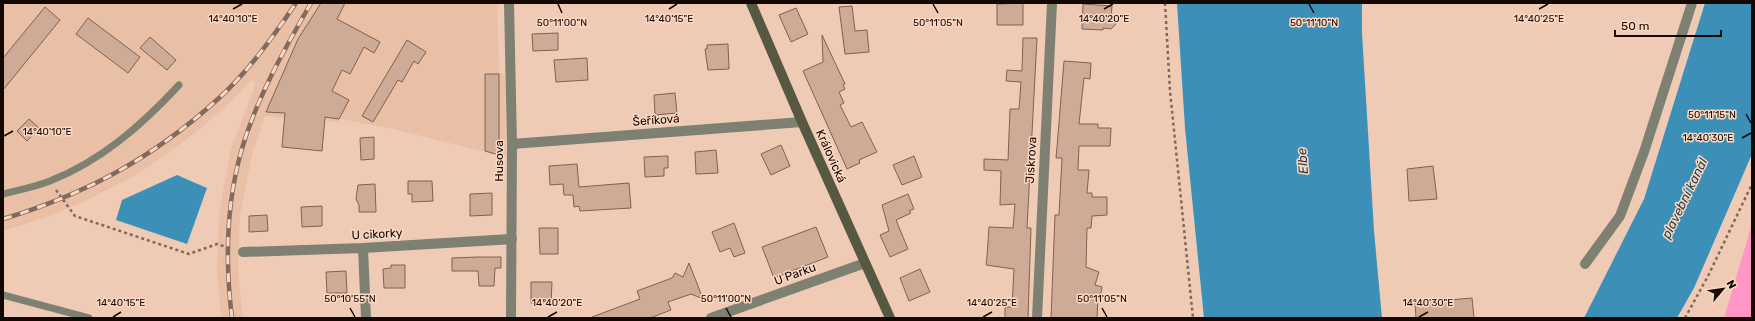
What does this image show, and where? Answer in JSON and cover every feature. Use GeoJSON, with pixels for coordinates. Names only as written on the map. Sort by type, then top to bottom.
{"type":"FeatureCollection","features":[{"type":"Feature","properties":{"kind":"main road","name":"Královická"},"geometry":{"type":"LineString","coordinates":[[752,3],[802,122],[890,318]]}},
{"type":"Feature","properties":{"kind":"street","name":"Husova"},"geometry":{"type":"LineString","coordinates":[[509,3],[512,144],[511,318]]}},
{"type":"Feature","properties":{"kind":"street","name":"Jiskrova"},"geometry":{"type":"LineString","coordinates":[[1037,318],[1052,3]]}},
{"type":"Feature","properties":{"kind":"street"},"geometry":{"type":"LineString","coordinates":[[1586,264],[1620,216],[1644,152],[1692,3]]}},
{"type":"Feature","properties":{"kind":"street","name":"Šeříková"},"geometry":{"type":"LineString","coordinates":[[512,144],[802,122]]}},
{"type":"Feature","properties":{"kind":"street","name":"U cikorky"},"geometry":{"type":"LineString","coordinates":[[243,252],[363,248],[512,239]]}},
{"type":"Feature","properties":{"kind":"street"},"geometry":{"type":"LineString","coordinates":[[363,248],[366,318]]}},
{"type":"Feature","properties":{"kind":"street","name":"U Parku"},"geometry":{"type":"LineString","coordinates":[[711,318],[865,263]]}},
{"type":"Feature","properties":{"kind":"lane"},"geometry":{"type":"LineString","coordinates":[[3,194],[49,181],[79,168],[125,138],[153,113],[179,85]]}},
{"type":"Feature","properties":{"kind":"lane"},"geometry":{"type":"LineString","coordinates":[[3,295],[89,318]]}},
{"type":"Feature","properties":{"kind":"path"},"geometry":{"type":"LineString","coordinates":[[1165,3],[1170,91],[1193,318]]}},
{"type":"Feature","properties":{"kind":"path"},"geometry":{"type":"LineString","coordinates":[[49,181],[75,216],[189,254],[217,244],[228,247]]}},
{"type":"Feature","properties":{"kind":"path"},"geometry":{"type":"LineString","coordinates":[[1685,318],[1708,276],[1752,184]]}},
{"type":"Feature","properties":{"kind":"shaded area"},"geometry":{"type":"Polygon","coordinates":[[[7,3],[497,3],[499,73],[505,74],[506,157],[394,129],[340,119],[338,122],[265,116],[252,155],[240,215],[238,270],[243,318],[221,318],[217,270],[219,213],[231,149],[256,83],[252,79],[226,106],[200,129],[136,175],[83,202],[44,218],[3,231],[3,8],[7,3]]]}},
{"type":"Feature","properties":{"kind":"shaded area"},"geometry":{"type":"Polygon","coordinates":[[[1752,224],[1752,318],[1724,318],[1752,224]]]}},
{"type":"Feature","properties":{"kind":"water","name":"Elbe"},"geometry":{"type":"Polygon","coordinates":[[[1177,3],[1362,3],[1362,33],[1374,231],[1382,318],[1204,318],[1185,128],[1177,3]]]}},
{"type":"Feature","properties":{"kind":"water","name":"plavební kanál"},"geometry":{"type":"Polygon","coordinates":[[[1705,3],[1752,3],[1752,154],[1694,288],[1677,318],[1584,318],[1644,199],[1705,3]]]}},
{"type":"Feature","properties":{"kind":"water"},"geometry":{"type":"Polygon","coordinates":[[[177,175],[207,188],[187,244],[116,220],[122,200],[177,175]]]}},
{"type":"Feature","properties":{"kind":"building"},"geometry":{"type":"Polygon","coordinates":[[[321,3],[345,3],[337,19],[380,42],[374,53],[364,47],[350,74],[342,70],[332,91],[349,100],[339,119],[325,117],[322,151],[282,147],[285,113],[266,112],[298,39],[321,3]]]}},
{"type":"Feature","properties":{"kind":"building"},"geometry":{"type":"Polygon","coordinates":[[[1023,3],[1023,25],[997,25],[997,4],[1023,3]]]}},
{"type":"Feature","properties":{"kind":"building"},"geometry":{"type":"Polygon","coordinates":[[[1083,4],[1112,6],[1111,16],[1116,24],[1111,29],[1082,29],[1083,4]]]}},
{"type":"Feature","properties":{"kind":"building"},"geometry":{"type":"Polygon","coordinates":[[[852,6],[855,31],[867,30],[869,52],[845,54],[839,7],[852,6]]]}},
{"type":"Feature","properties":{"kind":"building"},"geometry":{"type":"Polygon","coordinates":[[[45,7],[60,20],[3,90],[3,58],[45,7]]]}},
{"type":"Feature","properties":{"kind":"building"},"geometry":{"type":"Polygon","coordinates":[[[796,8],[808,34],[791,42],[779,15],[796,8]]]}},
{"type":"Feature","properties":{"kind":"building"},"geometry":{"type":"Polygon","coordinates":[[[88,18],[140,57],[128,73],[76,34],[88,18]]]}},
{"type":"Feature","properties":{"kind":"building"},"geometry":{"type":"Polygon","coordinates":[[[558,33],[558,50],[533,51],[532,34],[558,33]]]}},
{"type":"Feature","properties":{"kind":"building"},"geometry":{"type":"Polygon","coordinates":[[[822,35],[845,84],[843,85],[845,89],[839,92],[844,103],[840,105],[851,127],[862,122],[877,152],[859,160],[860,163],[847,169],[803,71],[823,62],[822,35]]]}},
{"type":"Feature","properties":{"kind":"building"},"geometry":{"type":"Polygon","coordinates":[[[150,37],[176,60],[167,70],[140,48],[150,37]]]}},
{"type":"Feature","properties":{"kind":"building"},"geometry":{"type":"Polygon","coordinates":[[[1023,38],[1037,38],[1027,228],[1031,228],[1028,318],[1005,318],[1005,307],[1012,307],[1014,269],[986,265],[989,227],[1013,228],[1015,204],[1000,205],[1001,171],[984,170],[984,159],[1008,160],[1010,109],[1019,109],[1021,82],[1006,81],[1007,70],[1022,71],[1023,38]]]}},
{"type":"Feature","properties":{"kind":"building"},"geometry":{"type":"Polygon","coordinates":[[[407,40],[426,52],[418,64],[414,61],[402,82],[398,80],[373,122],[362,116],[407,40]]]}},
{"type":"Feature","properties":{"kind":"building"},"geometry":{"type":"Polygon","coordinates":[[[728,44],[729,69],[708,70],[705,49],[707,49],[707,45],[728,44]]]}},
{"type":"Feature","properties":{"kind":"building"},"geometry":{"type":"Polygon","coordinates":[[[587,58],[588,80],[556,82],[554,60],[587,58]]]}},
{"type":"Feature","properties":{"kind":"building"},"geometry":{"type":"Polygon","coordinates":[[[1064,61],[1091,63],[1090,79],[1084,78],[1079,124],[1098,124],[1098,128],[1111,128],[1110,146],[1079,146],[1078,170],[1089,170],[1087,193],[1092,193],[1092,197],[1107,197],[1107,215],[1092,216],[1091,228],[1087,228],[1086,267],[1099,272],[1095,285],[1102,287],[1100,298],[1098,297],[1097,318],[1051,318],[1055,215],[1059,215],[1062,158],[1056,158],[1064,61]]]}},
{"type":"Feature","properties":{"kind":"building"},"geometry":{"type":"Polygon","coordinates":[[[485,74],[499,74],[499,155],[485,151],[485,74]]]}},
{"type":"Feature","properties":{"kind":"building"},"geometry":{"type":"Polygon","coordinates":[[[675,93],[677,113],[655,115],[654,95],[675,93]]]}},
{"type":"Feature","properties":{"kind":"building"},"geometry":{"type":"Polygon","coordinates":[[[29,119],[39,128],[27,141],[17,131],[29,119]]]}},
{"type":"Feature","properties":{"kind":"building"},"geometry":{"type":"Polygon","coordinates":[[[374,137],[374,159],[361,160],[360,138],[374,137]]]}},
{"type":"Feature","properties":{"kind":"building"},"geometry":{"type":"Polygon","coordinates":[[[781,145],[790,166],[771,175],[761,154],[781,145]]]}},
{"type":"Feature","properties":{"kind":"building"},"geometry":{"type":"Polygon","coordinates":[[[716,150],[718,173],[696,174],[695,152],[716,150]]]}},
{"type":"Feature","properties":{"kind":"building"},"geometry":{"type":"Polygon","coordinates":[[[668,156],[668,168],[664,168],[664,176],[645,177],[644,157],[668,156]]]}},
{"type":"Feature","properties":{"kind":"building"},"geometry":{"type":"Polygon","coordinates":[[[914,156],[922,177],[902,185],[893,165],[914,156]]]}},
{"type":"Feature","properties":{"kind":"building"},"geometry":{"type":"Polygon","coordinates":[[[577,164],[579,187],[629,183],[631,208],[580,211],[579,206],[574,207],[573,195],[564,195],[563,184],[550,185],[549,166],[577,164]]]}},
{"type":"Feature","properties":{"kind":"building"},"geometry":{"type":"Polygon","coordinates":[[[1433,166],[1437,199],[1409,201],[1407,169],[1433,166]]]}},
{"type":"Feature","properties":{"kind":"building"},"geometry":{"type":"Polygon","coordinates":[[[408,181],[432,181],[433,201],[412,202],[412,194],[408,194],[408,181]]]}},
{"type":"Feature","properties":{"kind":"building"},"geometry":{"type":"Polygon","coordinates":[[[375,184],[376,212],[359,212],[359,205],[356,199],[358,185],[375,184]]]}},
{"type":"Feature","properties":{"kind":"building"},"geometry":{"type":"Polygon","coordinates":[[[492,193],[492,215],[470,216],[470,194],[492,193]]]}},
{"type":"Feature","properties":{"kind":"building"},"geometry":{"type":"Polygon","coordinates":[[[908,194],[914,209],[909,211],[911,213],[896,220],[908,249],[890,257],[880,235],[889,231],[882,205],[908,194]]]}},
{"type":"Feature","properties":{"kind":"building"},"geometry":{"type":"Polygon","coordinates":[[[322,206],[322,226],[302,227],[301,207],[322,206]]]}},
{"type":"Feature","properties":{"kind":"building"},"geometry":{"type":"Polygon","coordinates":[[[267,215],[268,231],[249,232],[249,216],[267,215]]]}},
{"type":"Feature","properties":{"kind":"building"},"geometry":{"type":"Polygon","coordinates":[[[734,223],[745,253],[734,257],[730,248],[720,252],[712,232],[734,223]]]}},
{"type":"Feature","properties":{"kind":"building"},"geometry":{"type":"Polygon","coordinates":[[[816,227],[828,257],[774,278],[762,247],[816,227]]]}},
{"type":"Feature","properties":{"kind":"building"},"geometry":{"type":"Polygon","coordinates":[[[539,228],[558,228],[558,254],[540,254],[539,228]]]}},
{"type":"Feature","properties":{"kind":"building"},"geometry":{"type":"Polygon","coordinates":[[[501,257],[501,268],[495,268],[494,286],[479,286],[478,271],[452,271],[452,258],[501,257]]]}},
{"type":"Feature","properties":{"kind":"building"},"geometry":{"type":"Polygon","coordinates":[[[689,263],[703,299],[691,294],[668,302],[671,310],[650,318],[592,318],[640,299],[637,291],[672,278],[675,273],[683,277],[689,263]]]}},
{"type":"Feature","properties":{"kind":"building"},"geometry":{"type":"Polygon","coordinates":[[[391,265],[405,265],[405,288],[384,288],[383,269],[391,268],[391,265]]]}},
{"type":"Feature","properties":{"kind":"building"},"geometry":{"type":"Polygon","coordinates":[[[920,269],[930,292],[909,301],[900,278],[920,269]]]}},
{"type":"Feature","properties":{"kind":"building"},"geometry":{"type":"Polygon","coordinates":[[[346,271],[347,293],[327,293],[326,272],[346,271]]]}},
{"type":"Feature","properties":{"kind":"building"},"geometry":{"type":"Polygon","coordinates":[[[531,282],[552,282],[551,303],[531,303],[531,282]]]}},
{"type":"Feature","properties":{"kind":"building"},"geometry":{"type":"Polygon","coordinates":[[[1472,298],[1474,318],[1416,318],[1415,303],[1472,298]]]}},
{"type":"Feature","properties":{"kind":"railway"},"geometry":{"type":"LineString","coordinates":[[3,219],[33,209],[90,186],[117,172],[169,139],[194,120],[229,89],[250,66],[296,3]]}},
{"type":"Feature","properties":{"kind":"railway"},"geometry":{"type":"LineString","coordinates":[[232,318],[228,276],[228,234],[232,193],[241,152],[254,113],[281,57],[311,3]]}}]}
